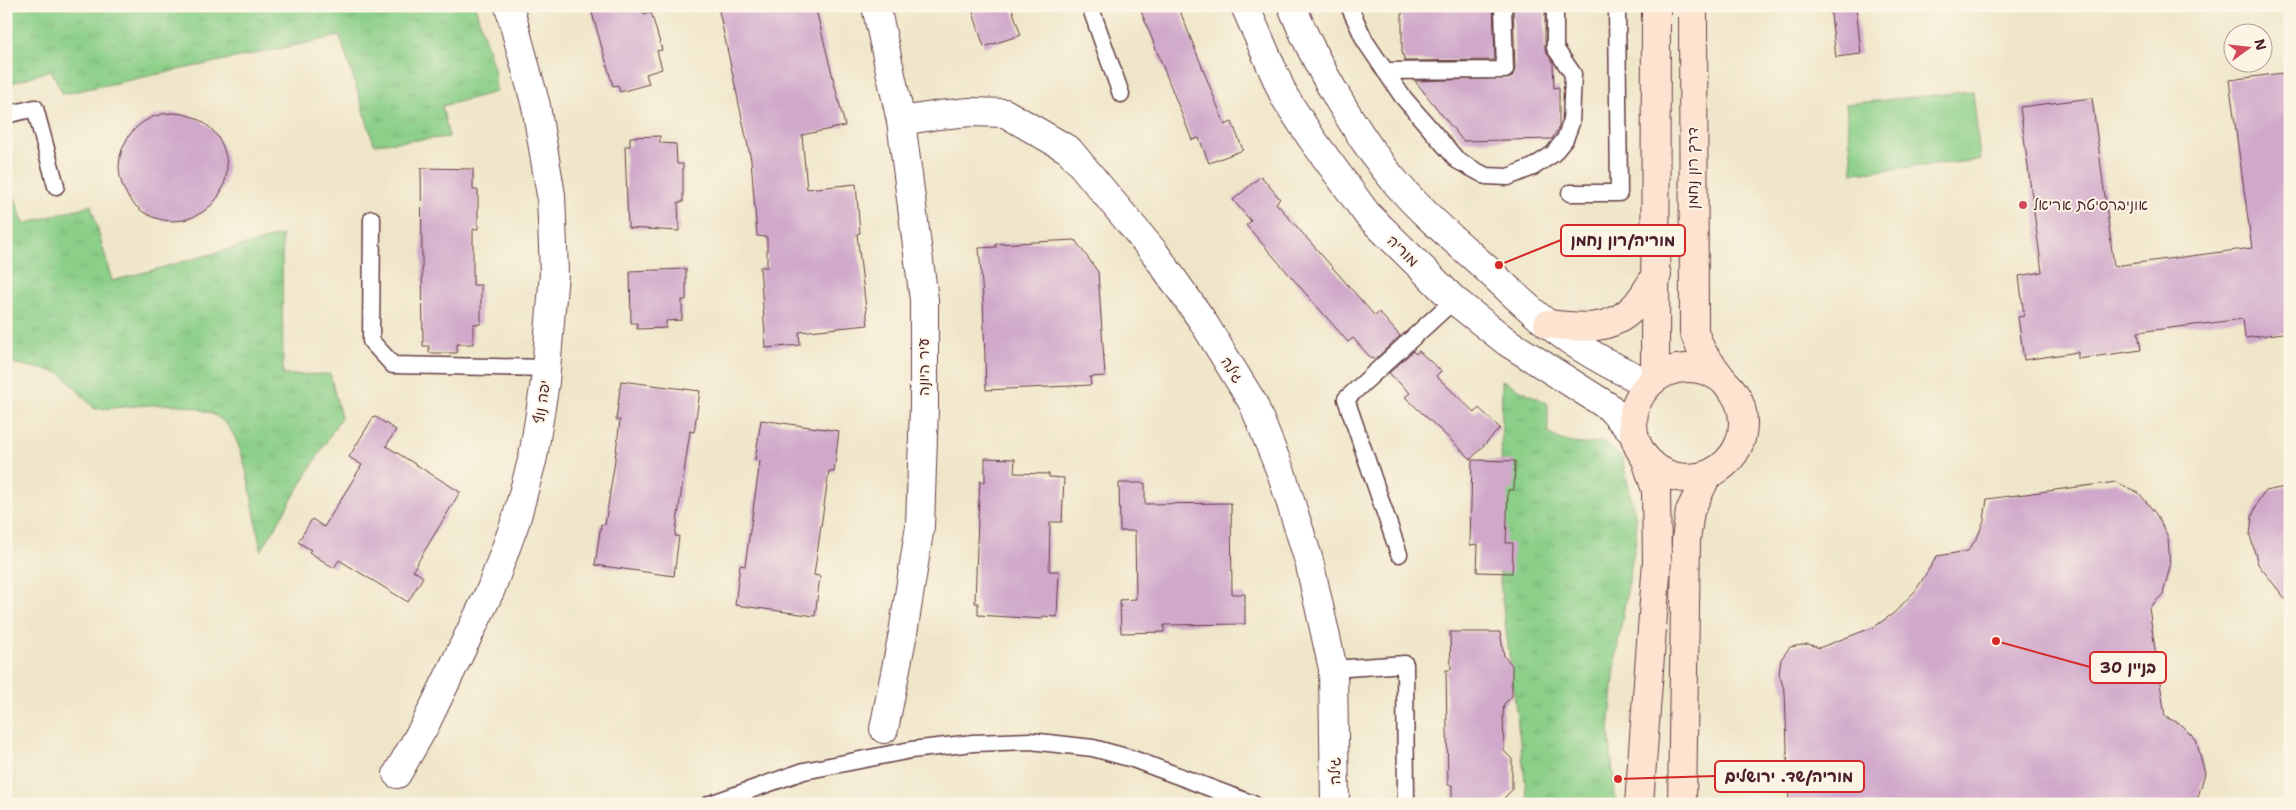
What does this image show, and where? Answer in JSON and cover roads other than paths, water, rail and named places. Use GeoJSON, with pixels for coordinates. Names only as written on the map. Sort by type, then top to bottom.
{"type":"FeatureCollection","features":[{"type":"Feature","properties":{"kind":"main road"},"geometry":{"type":"LineString","coordinates":[[1652,380],[1656,275],[1656,6]]}},
{"type":"Feature","properties":{"kind":"main road","name":"דרך רון נחמן"},"geometry":{"type":"LineString","coordinates":[[1693,6],[1694,332],[1702,352],[1723,380]]}},
{"type":"Feature","properties":{"kind":"main road"},"geometry":{"type":"LineString","coordinates":[[1548,324],[1581,328],[1599,327],[1620,319],[1634,307],[1656,275]]}},
{"type":"Feature","properties":{"kind":"main road"},"geometry":{"type":"LineString","coordinates":[[1690,367],[1708,371],[1723,380],[1736,396],[1742,414],[1742,432],[1736,451],[1719,470],[1707,476],[1691,479],[1674,477],[1659,471],[1646,460],[1637,448],[1633,433],[1633,415],[1638,398],[1652,380],[1672,370],[1690,367]]}},
{"type":"Feature","properties":{"kind":"main road"},"geometry":{"type":"LineString","coordinates":[[1639,804],[1657,561],[1656,490],[1646,460]]}},
{"type":"Feature","properties":{"kind":"main road"},"geometry":{"type":"LineString","coordinates":[[1682,804],[1686,540],[1690,511],[1707,476]]}},
{"type":"Feature","properties":{"kind":"street","name":"יפה נוף"},"geometry":{"type":"LineString","coordinates":[[397,774],[425,725],[491,589],[516,520],[533,457],[547,368],[554,273],[551,195],[536,106],[509,6]]}},
{"type":"Feature","properties":{"kind":"street","name":"עיר היונה"},"geometry":{"type":"LineString","coordinates":[[876,6],[901,121],[924,300],[924,407],[920,526],[903,633],[884,729]]}},
{"type":"Feature","properties":{"kind":"street","name":"מוריה"},"geometry":{"type":"LineString","coordinates":[[1245,6],[1284,96],[1312,139],[1367,214],[1403,252],[1454,300],[1507,342],[1609,407],[1633,433]]}},
{"type":"Feature","properties":{"kind":"street"},"geometry":{"type":"LineString","coordinates":[[1292,6],[1315,56],[1339,98],[1365,140],[1398,185],[1446,232],[1548,324],[1623,373],[1652,380]]}},
{"type":"Feature","properties":{"kind":"street","name":"גילה"},"geometry":{"type":"LineString","coordinates":[[901,121],[955,113],[1005,113],[1069,150],[1154,252],[1202,320],[1253,403],[1282,475],[1309,561],[1333,669],[1335,804]]}},
{"type":"Feature","properties":{"kind":"lane"},"geometry":{"type":"LineString","coordinates":[[1090,6],[1121,94]]}},
{"type":"Feature","properties":{"kind":"lane"},"geometry":{"type":"LineString","coordinates":[[1349,6],[1365,41],[1402,96],[1458,161],[1486,176],[1508,177],[1533,167],[1553,154],[1565,139],[1571,123],[1573,74],[1555,48],[1555,6]]}},
{"type":"Feature","properties":{"kind":"lane"},"geometry":{"type":"LineString","coordinates":[[1385,71],[1505,70],[1503,6]]}},
{"type":"Feature","properties":{"kind":"lane"},"geometry":{"type":"LineString","coordinates":[[1570,194],[1619,193],[1617,6]]}},
{"type":"Feature","properties":{"kind":"lane"},"geometry":{"type":"LineString","coordinates":[[6,115],[35,108],[56,186]]}},
{"type":"Feature","properties":{"kind":"lane"},"geometry":{"type":"LineString","coordinates":[[372,219],[371,341],[393,365],[547,368]]}},
{"type":"Feature","properties":{"kind":"lane"},"geometry":{"type":"LineString","coordinates":[[1399,554],[1346,399],[1454,300]]}},
{"type":"Feature","properties":{"kind":"lane"},"geometry":{"type":"LineString","coordinates":[[1333,669],[1405,664],[1406,804]]}},
{"type":"Feature","properties":{"kind":"lane"},"geometry":{"type":"LineString","coordinates":[[710,804],[804,771],[911,750],[973,743],[1030,741],[1093,748],[1125,756],[1252,804]]}},
{"type":"Feature","properties":{"kind":"place","name":"אוניברסיטת אריאל"},"geometry":{"type":"Point","coordinates":[2023,205]}},
{"type":"Feature","properties":{"kind":"place","name":"מוריה/רון נחמן"},"geometry":{"type":"Point","coordinates":[1499,265]}},
{"type":"Feature","properties":{"kind":"place","name":"בניין 30"},"geometry":{"type":"Point","coordinates":[1996,641]}},
{"type":"Feature","properties":{"kind":"place","name":"מוריה/שד. ירושלים"},"geometry":{"type":"Point","coordinates":[1618,779]}}]}
